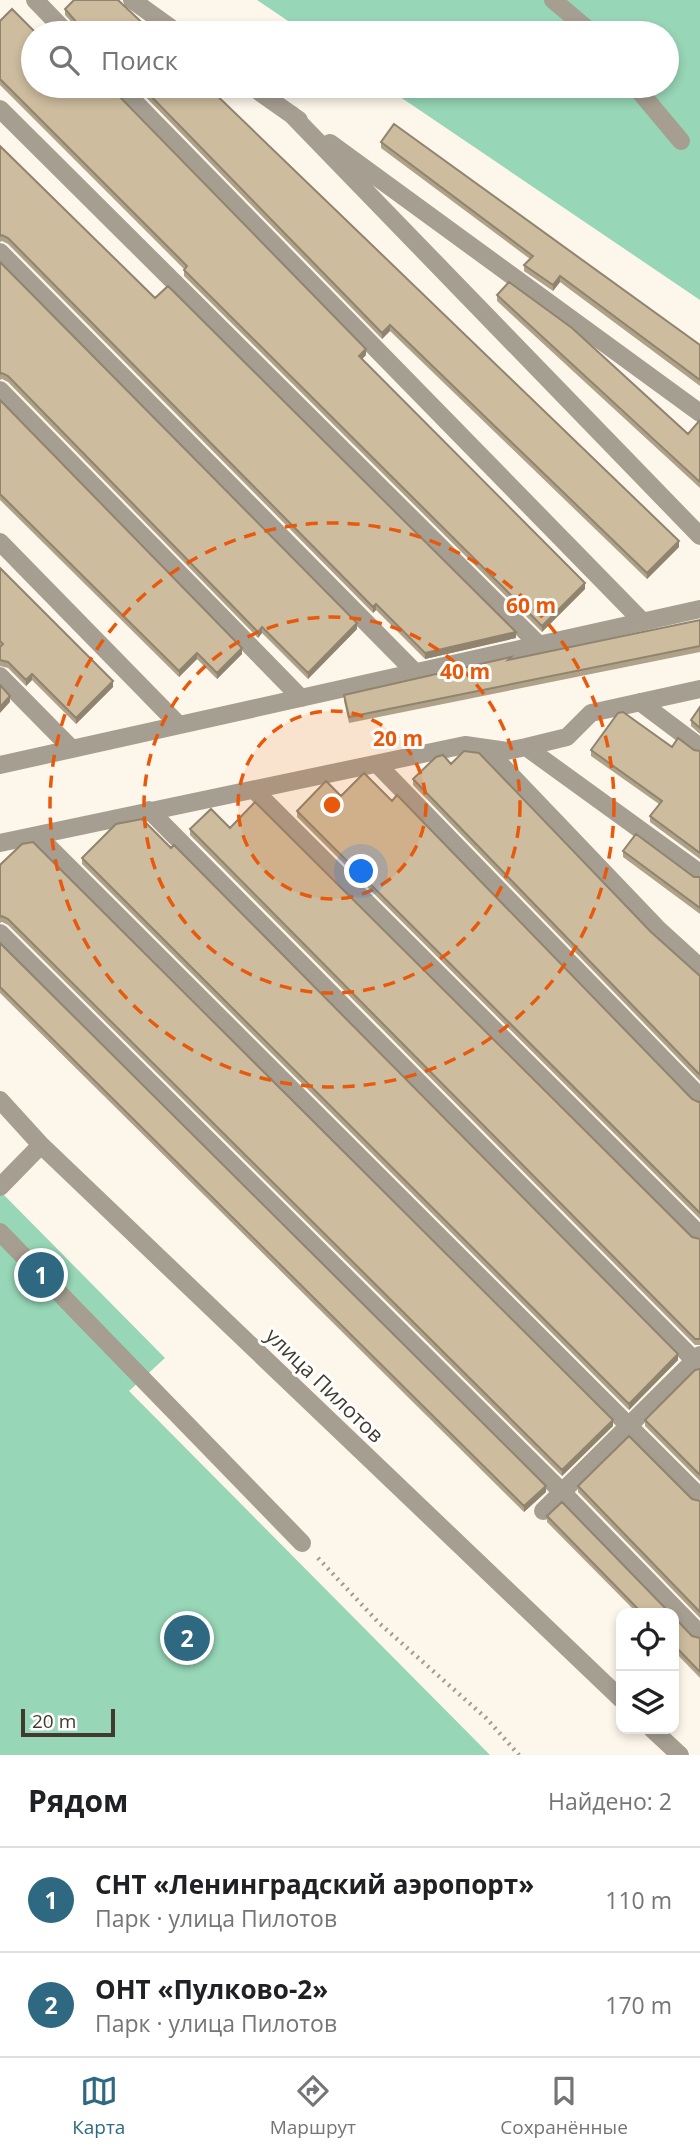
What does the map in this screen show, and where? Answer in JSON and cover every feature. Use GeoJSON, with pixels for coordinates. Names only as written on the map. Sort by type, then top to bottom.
{"type":"FeatureCollection","features":[{"type":"Feature","properties":{"kind":"street"},"geometry":{"type":"LineString","coordinates":[[35,0],[55,21]]}},
{"type":"Feature","properties":{"kind":"street"},"geometry":{"type":"LineString","coordinates":[[132,0],[161,21]]}},
{"type":"Feature","properties":{"kind":"street"},"geometry":{"type":"LineString","coordinates":[[553,0],[578,21]]}},
{"type":"Feature","properties":{"kind":"street"},"geometry":{"type":"LineString","coordinates":[[131,98],[643,622]]}},
{"type":"Feature","properties":{"kind":"street"},"geometry":{"type":"LineString","coordinates":[[268,98],[700,413]]}},
{"type":"Feature","properties":{"kind":"street"},"geometry":{"type":"LineString","coordinates":[[645,98],[681,141]]}},
{"type":"Feature","properties":{"kind":"street"},"geometry":{"type":"LineString","coordinates":[[0,109],[540,646]]}},
{"type":"Feature","properties":{"kind":"street"},"geometry":{"type":"LineString","coordinates":[[290,114],[700,536]]}},
{"type":"Feature","properties":{"kind":"street"},"geometry":{"type":"LineString","coordinates":[[0,252],[415,672]]}},
{"type":"Feature","properties":{"kind":"street"},"geometry":{"type":"LineString","coordinates":[[0,390],[301,698]]}},
{"type":"Feature","properties":{"kind":"street"},"geometry":{"type":"LineString","coordinates":[[0,542],[178,725]]}},
{"type":"Feature","properties":{"kind":"street"},"geometry":{"type":"LineString","coordinates":[[0,765],[700,609]]}},
{"type":"Feature","properties":{"kind":"street"},"geometry":{"type":"LineString","coordinates":[[0,676],[72,749]]}},
{"type":"Feature","properties":{"kind":"street"},"geometry":{"type":"LineString","coordinates":[[0,843],[465,745],[507,751],[526,747],[567,737],[591,713],[700,689]]}},
{"type":"Feature","properties":{"kind":"street"},"geometry":{"type":"LineString","coordinates":[[640,702],[700,747]]}},
{"type":"Feature","properties":{"kind":"street"},"geometry":{"type":"LineString","coordinates":[[526,747],[700,873]]}},
{"type":"Feature","properties":{"kind":"street"},"geometry":{"type":"LineString","coordinates":[[485,748],[659,930],[700,967]]}},
{"type":"Feature","properties":{"kind":"street"},"geometry":{"type":"LineString","coordinates":[[377,764],[700,1097]]}},
{"type":"Feature","properties":{"kind":"street"},"geometry":{"type":"LineString","coordinates":[[254,789],[700,1234]]}},
{"type":"Feature","properties":{"kind":"street"},"geometry":{"type":"LineString","coordinates":[[149,810],[698,1360],[543,1511]]}},
{"type":"Feature","properties":{"kind":"street"},"geometry":{"type":"LineString","coordinates":[[37,835],[700,1497]]}},
{"type":"Feature","properties":{"kind":"street"},"geometry":{"type":"LineString","coordinates":[[0,933],[563,1493],[700,1634]]}},
{"type":"Feature","properties":{"kind":"street","name":"улица Пилотов"},"geometry":{"type":"LineString","coordinates":[[0,1101],[41,1145],[616,1694]]}},
{"type":"Feature","properties":{"kind":"street"},"geometry":{"type":"LineString","coordinates":[[0,1187],[41,1145]]}},
{"type":"Feature","properties":{"kind":"street"},"geometry":{"type":"LineString","coordinates":[[0,1232],[302,1543]]}},
{"type":"Feature","properties":{"kind":"street"},"geometry":{"type":"LineString","coordinates":[[657,1734],[680,1755]]}},
{"type":"Feature","properties":{"kind":"path"},"geometry":{"type":"LineString","coordinates":[[302,1543],[379,1623],[486,1718],[519,1755]]}},
{"type":"Feature","properties":{"kind":"green space"},"geometry":{"type":"Polygon","coordinates":[[[257,0],[700,0],[700,300],[402,98],[679,98],[679,21],[288,21],[257,0]]]}},
{"type":"Feature","properties":{"kind":"green space"},"geometry":{"type":"Polygon","coordinates":[[[0,1191],[165,1358],[129,1391],[490,1755],[0,1755],[0,1191]]]}},
{"type":"Feature","properties":{"kind":"building"},"geometry":{"type":"Polygon","coordinates":[[[74,0],[118,0],[140,21],[75,21],[65,9],[74,0]]]}},
{"type":"Feature","properties":{"kind":"building"},"geometry":{"type":"Polygon","coordinates":[[[12,9],[24,21],[21,21],[21,98],[121,98],[366,349],[359,356],[585,583],[542,626],[184,270],[187,266],[0,79],[0,21],[12,9]]]}},
{"type":"Feature","properties":{"kind":"building"},"geometry":{"type":"Polygon","coordinates":[[[153,98],[219,98],[679,541],[647,573],[390,325],[382,333],[153,98]]]}},
{"type":"Feature","properties":{"kind":"building"},"geometry":{"type":"Polygon","coordinates":[[[394,124],[700,345],[700,380],[560,276],[553,285],[524,265],[533,256],[381,142],[394,124]]]}},
{"type":"Feature","properties":{"kind":"building"},"geometry":{"type":"Polygon","coordinates":[[[0,146],[155,298],[168,286],[516,632],[425,653],[376,604],[373,607],[8,238],[0,236],[0,146]]]}},
{"type":"Feature","properties":{"kind":"building"},"geometry":{"type":"Polygon","coordinates":[[[0,262],[357,623],[308,673],[262,627],[258,632],[8,376],[0,374],[0,262]]]}},
{"type":"Feature","properties":{"kind":"building"},"geometry":{"type":"Polygon","coordinates":[[[509,282],[572,328],[688,434],[700,420],[700,482],[497,295],[509,282]]]}},
{"type":"Feature","properties":{"kind":"building"},"geometry":{"type":"Polygon","coordinates":[[[0,400],[242,648],[217,673],[197,653],[179,671],[0,494],[0,400]]]}},
{"type":"Feature","properties":{"kind":"building"},"geometry":{"type":"Polygon","coordinates":[[[0,568],[113,681],[76,718],[32,674],[26,680],[8,662],[0,660],[0,647],[3,644],[0,641],[0,568]]]}},
{"type":"Feature","properties":{"kind":"building"},"geometry":{"type":"Polygon","coordinates":[[[700,620],[700,646],[349,717],[344,695],[511,657],[508,660],[700,620]]]}},
{"type":"Feature","properties":{"kind":"building"},"geometry":{"type":"Polygon","coordinates":[[[0,685],[10,696],[0,707],[0,685]]]}},
{"type":"Feature","properties":{"kind":"building"},"geometry":{"type":"Polygon","coordinates":[[[700,707],[700,728],[691,720],[700,707]]]}},
{"type":"Feature","properties":{"kind":"building"},"geometry":{"type":"Polygon","coordinates":[[[623,712],[672,747],[678,738],[694,750],[700,751],[700,853],[650,816],[662,801],[591,750],[618,713],[623,712]]]}},
{"type":"Feature","properties":{"kind":"building"},"geometry":{"type":"Polygon","coordinates":[[[464,751],[479,753],[651,932],[700,976],[700,1075],[413,779],[436,757],[443,755],[451,764],[464,751]]]}},
{"type":"Feature","properties":{"kind":"building"},"geometry":{"type":"Polygon","coordinates":[[[364,773],[392,801],[397,795],[692,1099],[700,1101],[700,1213],[297,811],[326,781],[341,796],[364,773]]]}},
{"type":"Feature","properties":{"kind":"building"},"geometry":{"type":"Polygon","coordinates":[[[255,802],[692,1237],[700,1239],[700,1339],[695,1339],[190,829],[211,809],[230,828],[255,802]]]}},
{"type":"Feature","properties":{"kind":"building"},"geometry":{"type":"Polygon","coordinates":[[[142,819],[171,848],[174,845],[678,1354],[629,1404],[82,858],[116,824],[142,819]]]}},
{"type":"Feature","properties":{"kind":"building"},"geometry":{"type":"Polygon","coordinates":[[[636,834],[694,877],[700,877],[700,908],[623,851],[636,834]]]}},
{"type":"Feature","properties":{"kind":"building"},"geometry":{"type":"Polygon","coordinates":[[[33,842],[613,1420],[562,1470],[8,919],[0,917],[0,865],[22,844],[33,842]]]}},
{"type":"Feature","properties":{"kind":"building"},"geometry":{"type":"Polygon","coordinates":[[[0,943],[546,1486],[524,1506],[0,987],[0,943]]]}},
{"type":"Feature","properties":{"kind":"building"},"geometry":{"type":"Polygon","coordinates":[[[700,1369],[700,1475],[645,1420],[695,1370],[700,1369]]]}},
{"type":"Feature","properties":{"kind":"building"},"geometry":{"type":"Polygon","coordinates":[[[629,1436],[692,1499],[700,1501],[700,1612],[578,1486],[629,1436]]]}},
{"type":"Feature","properties":{"kind":"building"},"geometry":{"type":"Polygon","coordinates":[[[562,1502],[665,1608],[637,1608],[547,1516],[562,1502]]]}},
{"type":"Feature","properties":{"kind":"building"},"geometry":{"type":"Polygon","coordinates":[[[679,1622],[692,1636],[700,1638],[700,1672],[679,1650],[679,1622]]]}},
{"type":"Feature","properties":{"kind":"place","name":"СНТ «Ленинградский аэропорт»"},"geometry":{"type":"Point","coordinates":[41,1275]}},
{"type":"Feature","properties":{"kind":"place","name":"ОНТ «Пулково-2»"},"geometry":{"type":"Point","coordinates":[187,1638]}}]}
